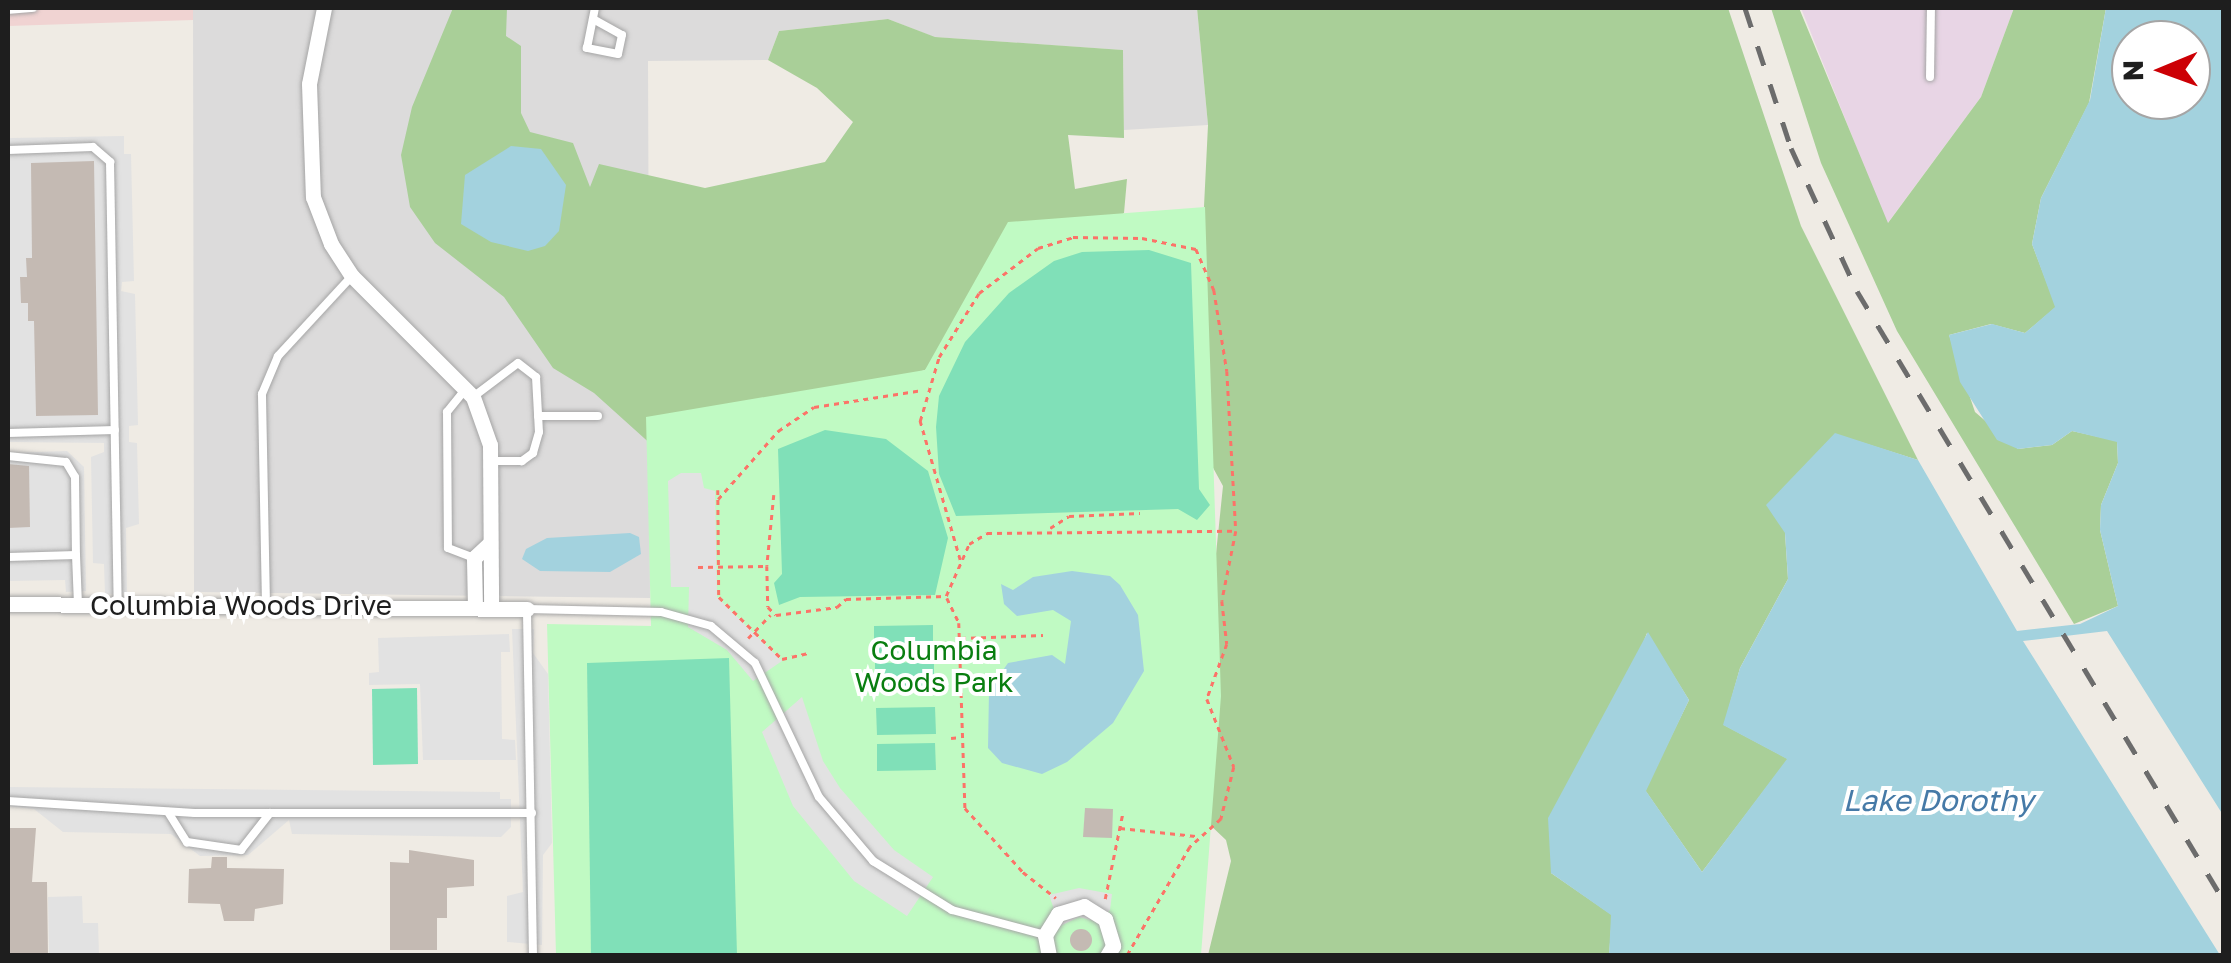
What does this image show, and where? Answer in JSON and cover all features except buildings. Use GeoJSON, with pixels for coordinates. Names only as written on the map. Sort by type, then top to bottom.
{"type":"FeatureCollection","features":[{"type":"Feature","properties":{"kind":"street"},"geometry":{"type":"LineString","coordinates":[[324,8],[309,84],[311,174],[320,222],[352,276],[469,394],[490,462],[490,543],[483,608]]}},
{"type":"Feature","properties":{"kind":"street"},"geometry":{"type":"LineString","coordinates":[[483,608],[474,558],[490,543]]}},
{"type":"Feature","properties":{"kind":"street","name":"Columbia Woods Drive"},"geometry":{"type":"LineString","coordinates":[[8,604],[527,609]]}},
{"type":"Feature","properties":{"kind":"street"},"geometry":{"type":"LineString","coordinates":[[1049,956],[1045,935],[1065,912],[1084,906],[1105,919],[1112,946],[1107,956]]}},
{"type":"Feature","properties":{"kind":"lane"},"geometry":{"type":"LineString","coordinates":[[8,10],[33,8]]}},
{"type":"Feature","properties":{"kind":"lane"},"geometry":{"type":"LineString","coordinates":[[593,19],[622,35],[618,54],[587,48],[593,19],[596,8]]}},
{"type":"Feature","properties":{"kind":"lane"},"geometry":{"type":"LineString","coordinates":[[1930,77],[1931,8]]}},
{"type":"Feature","properties":{"kind":"lane"},"geometry":{"type":"LineString","coordinates":[[8,150],[93,147],[110,162],[118,604]]}},
{"type":"Feature","properties":{"kind":"lane"},"geometry":{"type":"LineString","coordinates":[[266,605],[262,394],[278,356],[352,276]]}},
{"type":"Feature","properties":{"kind":"lane"},"geometry":{"type":"LineString","coordinates":[[474,558],[448,548],[447,412],[523,362],[536,377],[538,444],[529,458],[490,462]]}},
{"type":"Feature","properties":{"kind":"lane"},"geometry":{"type":"LineString","coordinates":[[538,416],[598,416]]}},
{"type":"Feature","properties":{"kind":"lane"},"geometry":{"type":"LineString","coordinates":[[8,433],[115,430]]}},
{"type":"Feature","properties":{"kind":"lane"},"geometry":{"type":"LineString","coordinates":[[8,456],[66,462],[74,477],[78,604]]}},
{"type":"Feature","properties":{"kind":"lane"},"geometry":{"type":"LineString","coordinates":[[8,557],[76,555]]}},
{"type":"Feature","properties":{"kind":"lane"},"geometry":{"type":"LineString","coordinates":[[527,609],[533,956]]}},
{"type":"Feature","properties":{"kind":"lane","name":"Columbia Woods Drive"},"geometry":{"type":"LineString","coordinates":[[527,609],[676,614],[711,626],[740,647],[764,676],[818,797],[873,861],[952,910],[1045,935]]}},
{"type":"Feature","properties":{"kind":"lane"},"geometry":{"type":"LineString","coordinates":[[8,801],[168,812],[532,813]]}},
{"type":"Feature","properties":{"kind":"lane"},"geometry":{"type":"LineString","coordinates":[[168,812],[187,842],[241,850],[270,813]]}},
{"type":"Feature","properties":{"kind":"path"},"geometry":{"type":"LineString","coordinates":[[960,560],[925,453],[920,421],[925,389],[979,293],[1038,248],[1094,235],[1196,249],[1214,290],[1227,371],[1236,531],[1222,601],[1226,644],[1208,699],[1234,767],[1221,819],[1198,837],[1128,956]]}},
{"type":"Feature","properties":{"kind":"path"},"geometry":{"type":"LineString","coordinates":[[718,499],[744,476],[778,431],[814,406],[925,389]]}},
{"type":"Feature","properties":{"kind":"path"},"geometry":{"type":"LineString","coordinates":[[718,490],[719,596],[758,628],[782,658],[808,653]]}},
{"type":"Feature","properties":{"kind":"path"},"geometry":{"type":"LineString","coordinates":[[772,614],[768,566],[774,495]]}},
{"type":"Feature","properties":{"kind":"path"},"geometry":{"type":"LineString","coordinates":[[1044,530],[1069,516],[1140,512]]}},
{"type":"Feature","properties":{"kind":"path"},"geometry":{"type":"LineString","coordinates":[[1065,912],[1052,890],[1022,872],[965,808],[959,638],[946,596],[960,560],[982,534],[1044,530],[1236,531]]}},
{"type":"Feature","properties":{"kind":"path"},"geometry":{"type":"LineString","coordinates":[[698,567],[768,566]]}},
{"type":"Feature","properties":{"kind":"path"},"geometry":{"type":"LineString","coordinates":[[740,647],[772,614],[837,607],[846,600],[946,596]]}},
{"type":"Feature","properties":{"kind":"path"},"geometry":{"type":"LineString","coordinates":[[959,638],[1044,635]]}},
{"type":"Feature","properties":{"kind":"path"},"geometry":{"type":"LineString","coordinates":[[950,655],[960,655]]}},
{"type":"Feature","properties":{"kind":"path"},"geometry":{"type":"LineString","coordinates":[[951,738],[962,737]]}},
{"type":"Feature","properties":{"kind":"path"},"geometry":{"type":"LineString","coordinates":[[1096,914],[1122,811]]}},
{"type":"Feature","properties":{"kind":"path"},"geometry":{"type":"LineString","coordinates":[[1120,828],[1198,837]]}},
{"type":"Feature","properties":{"kind":"shaded area"},"geometry":{"type":"Polygon","coordinates":[[[8,8],[193,8],[193,20],[8,26],[8,8]]]}},
{"type":"Feature","properties":{"kind":"shaded area"},"geometry":{"type":"Polygon","coordinates":[[[193,8],[1197,8],[1208,125],[1124,130],[1123,50],[934,37],[888,19],[779,31],[768,60],[648,61],[650,598],[194,592],[193,8]]]}},
{"type":"Feature","properties":{"kind":"shaded area"},"geometry":{"type":"Polygon","coordinates":[[[1801,8],[2014,8],[1981,97],[1887,224],[1801,8]]]}},
{"type":"Feature","properties":{"kind":"shaded area"},"geometry":{"type":"Polygon","coordinates":[[[124,136],[124,154],[131,154],[134,281],[122,282],[121,291],[135,294],[138,425],[129,426],[129,442],[137,443],[139,524],[126,528],[127,593],[105,594],[104,564],[93,563],[91,457],[104,452],[104,443],[8,442],[8,138],[124,136]]]}},
{"type":"Feature","properties":{"kind":"shaded area"},"geometry":{"type":"Polygon","coordinates":[[[67,451],[84,467],[86,591],[66,592],[65,580],[8,581],[8,453],[67,451]]]}},
{"type":"Feature","properties":{"kind":"shaded area"},"geometry":{"type":"Polygon","coordinates":[[[681,473],[701,473],[704,488],[715,491],[717,597],[782,661],[753,681],[727,650],[688,627],[689,587],[671,587],[668,481],[681,473]]]}},
{"type":"Feature","properties":{"kind":"shaded area"},"geometry":{"type":"Polygon","coordinates":[[[512,629],[534,629],[533,653],[548,674],[552,843],[543,855],[542,945],[507,942],[507,896],[523,892],[512,629]]]}},
{"type":"Feature","properties":{"kind":"shaded area"},"geometry":{"type":"Polygon","coordinates":[[[509,634],[510,652],[501,652],[502,739],[515,740],[516,760],[423,760],[420,684],[369,685],[369,673],[379,672],[378,638],[509,634]]]}},
{"type":"Feature","properties":{"kind":"shaded area"},"geometry":{"type":"Polygon","coordinates":[[[802,697],[823,761],[840,788],[894,850],[933,877],[907,916],[854,881],[793,806],[762,732],[802,697]]]}},
{"type":"Feature","properties":{"kind":"shaded area"},"geometry":{"type":"Polygon","coordinates":[[[8,787],[500,792],[500,799],[511,799],[511,827],[501,837],[292,834],[289,820],[248,855],[200,856],[171,834],[63,832],[34,809],[8,806],[8,787]]]}},
{"type":"Feature","properties":{"kind":"shaded area"},"geometry":{"type":"Polygon","coordinates":[[[1079,888],[1112,894],[1110,910],[1099,922],[1079,917],[1060,926],[1049,895],[1079,888]]]}},
{"type":"Feature","properties":{"kind":"shaded area"},"geometry":{"type":"Polygon","coordinates":[[[82,896],[83,923],[98,923],[99,955],[49,955],[48,897],[82,896]]]}},
{"type":"Feature","properties":{"kind":"green space"},"geometry":{"type":"Polygon","coordinates":[[[453,8],[507,8],[506,36],[521,46],[521,113],[530,132],[573,143],[590,187],[599,164],[705,188],[825,162],[853,122],[817,88],[768,60],[779,31],[888,19],[935,37],[1123,50],[1124,138],[1068,135],[1075,189],[1127,179],[1124,213],[925,370],[664,456],[594,393],[553,368],[504,297],[435,243],[410,207],[401,155],[412,107],[453,8]]]}},
{"type":"Feature","properties":{"kind":"green space"},"geometry":{"type":"Polygon","coordinates":[[[1197,8],[1728,8],[1801,226],[1918,460],[1835,434],[1785,533],[1788,579],[1740,668],[1724,725],[1788,759],[1702,872],[1645,790],[1689,700],[1647,633],[1551,873],[1612,915],[1609,956],[1208,955],[1231,861],[1226,840],[1190,806],[1223,486],[1205,453],[1200,288],[1208,125],[1197,8]]]}},
{"type":"Feature","properties":{"kind":"green space"},"geometry":{"type":"Polygon","coordinates":[[[1771,8],[1799,8],[1888,223],[1981,97],[2014,8],[2106,8],[2089,103],[2041,198],[2032,244],[2056,307],[2025,333],[1991,324],[1949,335],[1975,412],[2018,449],[2052,445],[2072,431],[2117,441],[2118,463],[2101,505],[2100,530],[2118,606],[2074,624],[1897,331],[1821,163],[1771,8]]]}},
{"type":"Feature","properties":{"kind":"green space","name":"Columbia Woods Park"},"geometry":{"type":"Polygon","coordinates":[[[1205,207],[1221,696],[1201,955],[556,955],[547,624],[651,626],[646,417],[925,370],[1008,222],[1205,207]]]}},
{"type":"Feature","properties":{"kind":"green space"},"geometry":{"type":"Polygon","coordinates":[[[1149,250],[1191,263],[1199,489],[1210,505],[1197,520],[1178,509],[956,516],[939,474],[936,427],[939,396],[965,342],[1009,293],[1054,261],[1082,252],[1149,250]]]}},
{"type":"Feature","properties":{"kind":"green space"},"geometry":{"type":"Polygon","coordinates":[[[825,430],[886,439],[928,471],[948,538],[935,595],[800,597],[779,605],[774,583],[782,574],[778,449],[825,430]]]}},
{"type":"Feature","properties":{"kind":"green space"},"geometry":{"type":"Polygon","coordinates":[[[933,625],[933,652],[874,653],[874,626],[933,625]]]}},
{"type":"Feature","properties":{"kind":"green space"},"geometry":{"type":"Polygon","coordinates":[[[729,658],[737,955],[591,955],[587,663],[729,658]]]}},
{"type":"Feature","properties":{"kind":"green space"},"geometry":{"type":"Polygon","coordinates":[[[934,662],[934,689],[875,690],[875,663],[934,662]]]}},
{"type":"Feature","properties":{"kind":"green space"},"geometry":{"type":"Polygon","coordinates":[[[417,688],[418,764],[373,765],[372,689],[417,688]]]}},
{"type":"Feature","properties":{"kind":"green space"},"geometry":{"type":"Polygon","coordinates":[[[935,707],[936,734],[877,735],[876,708],[935,707]]]}},
{"type":"Feature","properties":{"kind":"green space"},"geometry":{"type":"Polygon","coordinates":[[[935,743],[936,770],[877,771],[877,744],[935,743]]]}},
{"type":"Feature","properties":{"kind":"water","name":"Lake Dorothy"},"geometry":{"type":"Polygon","coordinates":[[[2106,8],[2223,8],[2223,815],[2107,631],[2023,641],[2220,955],[1609,955],[1611,915],[1551,873],[1548,818],[1648,632],[1689,700],[1646,791],[1702,872],[1787,759],[1723,725],[1740,668],[1788,579],[1785,533],[1766,505],[1835,433],[1918,460],[2017,631],[2080,624],[2118,606],[2100,530],[2101,505],[2118,463],[2117,442],[2072,431],[2052,445],[2018,449],[1997,440],[1960,382],[1949,335],[1992,324],[2025,333],[2055,307],[2032,244],[2041,198],[2090,100],[2106,8]]]}},
{"type":"Feature","properties":{"kind":"water"},"geometry":{"type":"Polygon","coordinates":[[[511,146],[541,149],[566,185],[559,231],[545,246],[528,251],[491,242],[461,224],[465,175],[511,146]]]}},
{"type":"Feature","properties":{"kind":"water"},"geometry":{"type":"Polygon","coordinates":[[[630,533],[639,537],[641,554],[610,572],[540,571],[522,559],[526,549],[547,538],[630,533]]]}},
{"type":"Feature","properties":{"kind":"water"},"geometry":{"type":"Polygon","coordinates":[[[1072,571],[1110,576],[1120,585],[1138,615],[1144,671],[1113,723],[1067,762],[1042,774],[1002,763],[988,748],[989,690],[1008,663],[1052,655],[1065,664],[1071,621],[1053,610],[1017,616],[1004,604],[1001,584],[1013,590],[1033,577],[1072,571]]]}},
{"type":"Feature","properties":{"kind":"railway"},"geometry":{"type":"LineString","coordinates":[[1745,8],[1791,148],[1857,291],[2224,901]]}}]}
